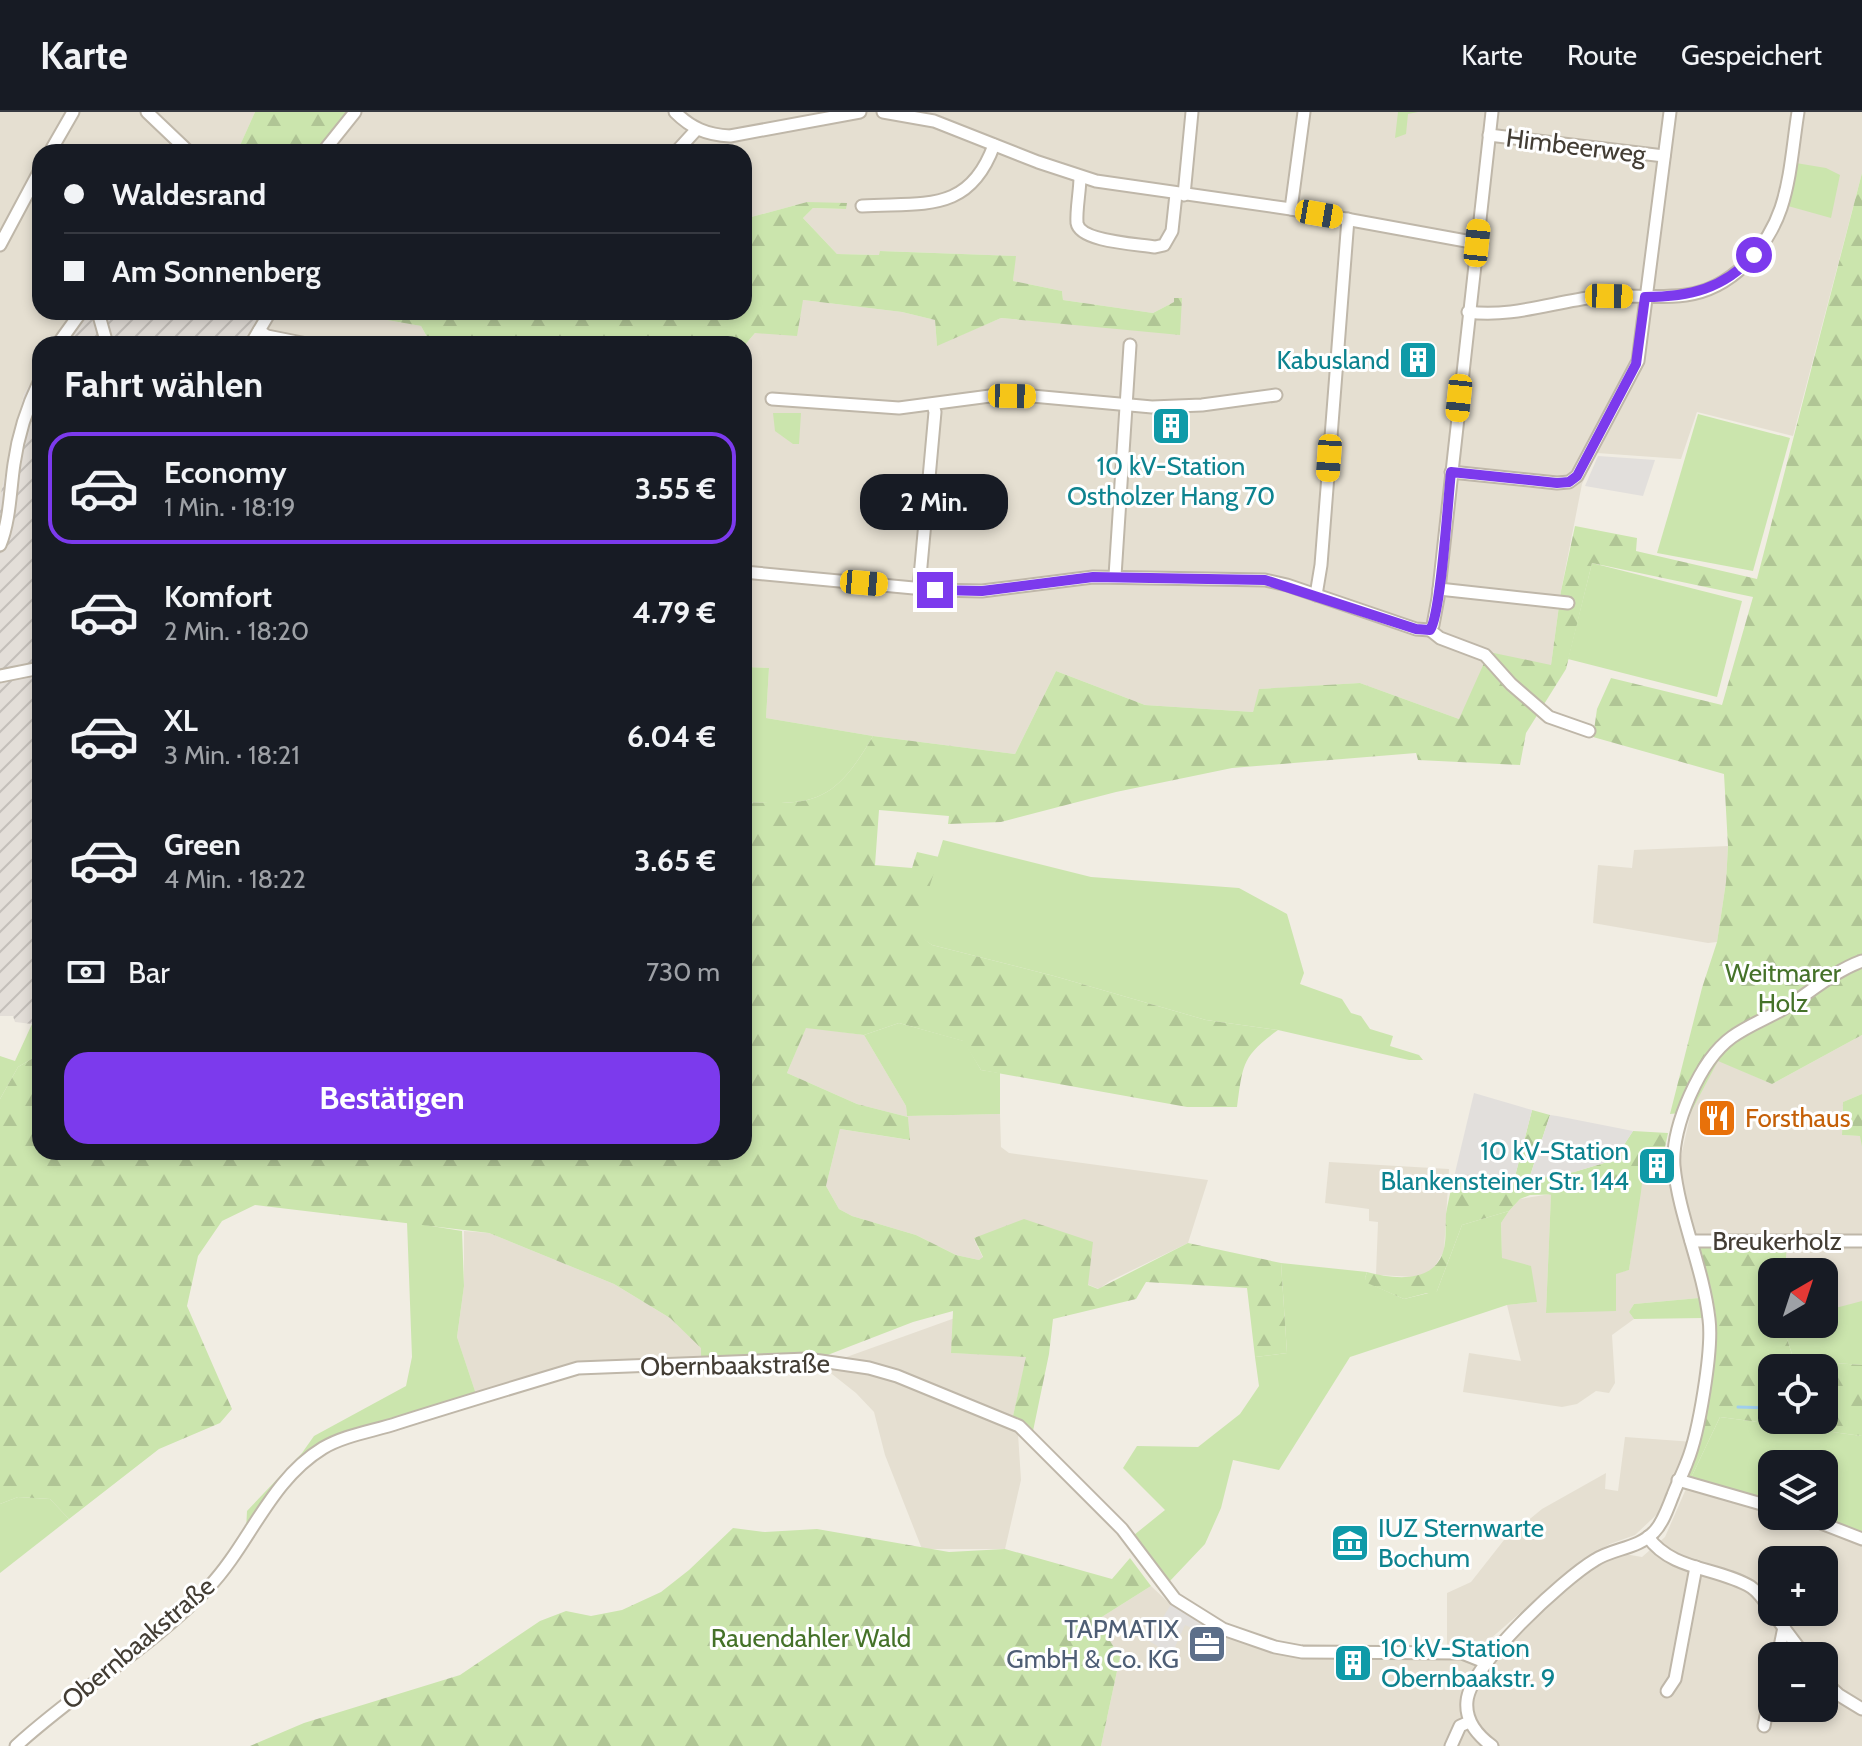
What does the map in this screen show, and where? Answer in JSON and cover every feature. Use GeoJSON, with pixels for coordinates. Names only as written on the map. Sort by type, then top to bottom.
{"type":"FeatureCollection","features":[{"type":"Feature","properties":{"kind":"street"},"geometry":{"type":"LineString","coordinates":[[55,144],[73,112]]}},
{"type":"Feature","properties":{"kind":"street"},"geometry":{"type":"LineString","coordinates":[[147,112],[180,144]]}},
{"type":"Feature","properties":{"kind":"street"},"geometry":{"type":"LineString","coordinates":[[329,144],[355,112]]}},
{"type":"Feature","properties":{"kind":"street"},"geometry":{"type":"LineString","coordinates":[[675,112],[697,129],[719,136],[737,136],[860,112]]}},
{"type":"Feature","properties":{"kind":"street"},"geometry":{"type":"LineString","coordinates":[[883,112],[934,121],[1080,177],[1180,195],[1291,209],[1477,243]]}},
{"type":"Feature","properties":{"kind":"street"},"geometry":{"type":"LineString","coordinates":[[1080,177],[1077,223],[1081,231],[1091,237],[1155,247],[1164,245],[1172,231],[1180,195],[1192,112]]}},
{"type":"Feature","properties":{"kind":"street"},"geometry":{"type":"LineString","coordinates":[[1291,209],[1304,112]]}},
{"type":"Feature","properties":{"kind":"street"},"geometry":{"type":"LineString","coordinates":[[1430,630],[1439,589],[1492,112]]}},
{"type":"Feature","properties":{"kind":"street"},"geometry":{"type":"LineString","coordinates":[[1451,472],[1557,483],[1566,483],[1575,478],[1636,364],[1670,112]]}},
{"type":"Feature","properties":{"kind":"street"},"geometry":{"type":"LineString","coordinates":[[1468,312],[1504,314],[1554,302],[1595,297],[1688,295],[1711,288],[1741,269],[1760,248],[1776,222],[1782,205],[1798,112]]}},
{"type":"Feature","properties":{"kind":"street"},"geometry":{"type":"LineString","coordinates":[[683,144],[697,129]]}},
{"type":"Feature","properties":{"kind":"street","name":"Himbeerweg"},"geometry":{"type":"LineString","coordinates":[[1489,135],[1664,156]]}},
{"type":"Feature","properties":{"kind":"street"},"geometry":{"type":"LineString","coordinates":[[862,206],[933,201],[956,196],[978,180],[994,145]]}},
{"type":"Feature","properties":{"kind":"street"},"geometry":{"type":"LineString","coordinates":[[0,245],[5,222],[32,182]]}},
{"type":"Feature","properties":{"kind":"street"},"geometry":{"type":"LineString","coordinates":[[1316,595],[1321,565],[1348,219]]}},
{"type":"Feature","properties":{"kind":"street"},"geometry":{"type":"LineString","coordinates":[[256,336],[265,320]]}},
{"type":"Feature","properties":{"kind":"street"},"geometry":{"type":"LineString","coordinates":[[259,331],[267,336]]}},
{"type":"Feature","properties":{"kind":"street"},"geometry":{"type":"LineString","coordinates":[[1115,576],[1130,345]]}},
{"type":"Feature","properties":{"kind":"street"},"geometry":{"type":"LineString","coordinates":[[772,399],[899,408],[961,399],[1012,396],[1126,407],[1202,405],[1276,395]]}},
{"type":"Feature","properties":{"kind":"street"},"geometry":{"type":"LineString","coordinates":[[0,545],[6,531],[14,460],[32,399]]}},
{"type":"Feature","properties":{"kind":"street"},"geometry":{"type":"LineString","coordinates":[[919,588],[930,481],[933,405]]}},
{"type":"Feature","properties":{"kind":"street"},"geometry":{"type":"LineString","coordinates":[[752,573],[982,591],[1115,576],[1265,580],[1416,629],[1430,630],[1440,638],[1485,655],[1511,684],[1549,717],[1589,731]]}},
{"type":"Feature","properties":{"kind":"street"},"geometry":{"type":"LineString","coordinates":[[1439,589],[1568,603]]}},
{"type":"Feature","properties":{"kind":"street"},"geometry":{"type":"LineString","coordinates":[[0,676],[32,670]]}},
{"type":"Feature","properties":{"kind":"street"},"geometry":{"type":"LineString","coordinates":[[1492,1746],[1469,1722],[1467,1700],[1471,1687],[1487,1663],[1562,1582],[1608,1552],[1635,1545],[1656,1531],[1694,1442],[1709,1319],[1674,1163],[1680,1124],[1697,1084],[1713,1057],[1734,1035],[1862,961]]}},
{"type":"Feature","properties":{"kind":"street","name":"Breukerholz"},"geometry":{"type":"LineString","coordinates":[[1691,1241],[1862,1241]]}},
{"type":"Feature","properties":{"kind":"street","name":"Obernbaakstraße"},"geometry":{"type":"LineString","coordinates":[[16,1746],[123,1663],[207,1589],[232,1560],[258,1516],[284,1482],[324,1447],[578,1368],[595,1366],[647,1367],[807,1359],[869,1368],[897,1376],[1019,1426],[1122,1529],[1175,1599],[1223,1629],[1275,1647],[1302,1652],[1462,1653],[1487,1663]]}},
{"type":"Feature","properties":{"kind":"street"},"geometry":{"type":"LineString","coordinates":[[1678,1480],[1758,1503]]}},
{"type":"Feature","properties":{"kind":"street"},"geometry":{"type":"LineString","coordinates":[[1838,1530],[1862,1539]]}},
{"type":"Feature","properties":{"kind":"street"},"geometry":{"type":"LineString","coordinates":[[1648,1537],[1659,1551],[1754,1589],[1758,1594]]}},
{"type":"Feature","properties":{"kind":"street"},"geometry":{"type":"LineString","coordinates":[[1667,1691],[1675,1679],[1696,1567]]}},
{"type":"Feature","properties":{"kind":"street"},"geometry":{"type":"LineString","coordinates":[[1781,1642],[1784,1627]]}},
{"type":"Feature","properties":{"kind":"street"},"geometry":{"type":"LineString","coordinates":[[1784,1627],[1795,1642]]}},
{"type":"Feature","properties":{"kind":"street"},"geometry":{"type":"LineString","coordinates":[[1838,1694],[1862,1709]]}},
{"type":"Feature","properties":{"kind":"street"},"geometry":{"type":"LineString","coordinates":[[1451,1746],[1460,1726],[1469,1722]]}},
{"type":"Feature","properties":{"kind":"street"},"geometry":{"type":"LineString","coordinates":[[1764,1726],[1765,1722]]}},
{"type":"Feature","properties":{"kind":"shaded area"},"geometry":{"type":"Polygon","coordinates":[[[0,112],[255,112],[241,144],[32,144],[32,320],[72,320],[61,336],[32,336],[32,382],[24,394],[0,497],[0,112]]]}},
{"type":"Feature","properties":{"kind":"shaded area"},"geometry":{"type":"Polygon","coordinates":[[[347,112],[1862,112],[1862,173],[1793,436],[1697,412],[1681,459],[1597,453],[1582,484],[1561,591],[1551,665],[1459,719],[1360,683],[1260,689],[1253,712],[1145,705],[1056,671],[1015,754],[873,736],[766,718],[769,668],[752,667],[752,337],[803,300],[902,312],[935,320],[937,345],[1001,318],[1179,334],[1174,302],[1153,313],[1063,300],[1062,291],[1013,281],[1015,256],[881,251],[880,255],[837,254],[803,218],[813,208],[846,209],[807,202],[752,217],[752,144],[324,144],[347,112]]]}},
{"type":"Feature","properties":{"kind":"shaded area"},"geometry":{"type":"Polygon","coordinates":[[[72,320],[272,320],[261,336],[61,336],[72,320]]]}},
{"type":"Feature","properties":{"kind":"shaded area"},"geometry":{"type":"Polygon","coordinates":[[[272,320],[387,320],[421,326],[427,336],[261,336],[272,320]]]}},
{"type":"Feature","properties":{"kind":"shaded area"},"geometry":{"type":"Polygon","coordinates":[[[32,382],[32,1024],[15,1022],[13,1016],[0,1016],[0,497],[24,394],[32,382]]]}},
{"type":"Feature","properties":{"kind":"shaded area"},"geometry":{"type":"Polygon","coordinates":[[[1598,456],[1655,460],[1643,496],[1585,486],[1598,456]]]}},
{"type":"Feature","properties":{"kind":"shaded area"},"geometry":{"type":"Polygon","coordinates":[[[1728,846],[1717,942],[1593,923],[1598,865],[1632,868],[1634,850],[1728,846]]]}},
{"type":"Feature","properties":{"kind":"shaded area"},"geometry":{"type":"Polygon","coordinates":[[[806,1027],[864,1035],[906,1106],[907,1116],[1000,1114],[1001,1147],[1009,1153],[1208,1180],[1188,1243],[1099,1289],[974,1239],[983,1258],[979,1260],[956,1255],[916,1235],[852,1216],[839,1209],[826,1186],[840,1129],[909,1140],[908,1117],[857,1104],[787,1073],[806,1027]]]}},
{"type":"Feature","properties":{"kind":"shaded area"},"geometry":{"type":"Polygon","coordinates":[[[1862,1035],[1862,1094],[1843,1102],[1842,1135],[1861,1136],[1862,1325],[1838,1324],[1838,1258],[1785,1258],[1786,1243],[1697,1245],[1679,1165],[1691,1112],[1718,1060],[1772,1084],[1862,1035]]]}},
{"type":"Feature","properties":{"kind":"shaded area"},"geometry":{"type":"Polygon","coordinates":[[[1474,1093],[1532,1110],[1511,1192],[1454,1177],[1474,1093]]]}},
{"type":"Feature","properties":{"kind":"shaded area"},"geometry":{"type":"Polygon","coordinates":[[[1550,1115],[1633,1131],[1614,1160],[1574,1172],[1529,1179],[1550,1115]]]}},
{"type":"Feature","properties":{"kind":"shaded area"},"geometry":{"type":"Polygon","coordinates":[[[1664,1152],[1691,1245],[1699,1298],[1634,1304],[1629,1312],[1634,1319],[1612,1335],[1615,1383],[1609,1393],[1596,1391],[1577,1404],[1562,1407],[1463,1392],[1469,1353],[1521,1361],[1507,1305],[1537,1302],[1502,1258],[1501,1223],[1509,1211],[1520,1199],[1551,1194],[1546,1313],[1616,1310],[1616,1273],[1629,1270],[1645,1156],[1664,1152]]]}},
{"type":"Feature","properties":{"kind":"shaded area"},"geometry":{"type":"Polygon","coordinates":[[[1329,1162],[1449,1169],[1444,1251],[1435,1266],[1415,1277],[1376,1275],[1378,1222],[1369,1221],[1369,1209],[1325,1203],[1329,1162]]]}},
{"type":"Feature","properties":{"kind":"shaded area"},"geometry":{"type":"Polygon","coordinates":[[[464,1231],[489,1233],[614,1284],[670,1318],[702,1348],[701,1362],[594,1363],[477,1397],[457,1337],[464,1286],[464,1231]]]}},
{"type":"Feature","properties":{"kind":"shaded area"},"geometry":{"type":"Polygon","coordinates":[[[955,1318],[951,1353],[1027,1356],[1013,1416],[924,1383],[841,1359],[955,1318]]]}},
{"type":"Feature","properties":{"kind":"shaded area"},"geometry":{"type":"Polygon","coordinates":[[[818,1363],[866,1369],[1012,1428],[1018,1434],[1021,1480],[1005,1549],[922,1549],[885,1455],[874,1412],[856,1393],[818,1363]]]}},
{"type":"Feature","properties":{"kind":"shaded area"},"geometry":{"type":"Polygon","coordinates":[[[1625,1437],[1694,1442],[1668,1504],[1635,1535],[1581,1560],[1481,1647],[1447,1647],[1447,1593],[1471,1582],[1504,1540],[1542,1509],[1606,1473],[1605,1489],[1618,1491],[1625,1437]]]}},
{"type":"Feature","properties":{"kind":"shaded area"},"geometry":{"type":"Polygon","coordinates":[[[1689,1482],[1758,1499],[1758,1530],[1838,1530],[1838,1525],[1862,1535],[1862,1746],[1101,1746],[1120,1657],[1097,1620],[1151,1586],[1169,1603],[1181,1603],[1223,1628],[1283,1647],[1462,1654],[1487,1663],[1577,1577],[1619,1553],[1642,1557],[1665,1537],[1689,1482]]]}},
{"type":"Feature","properties":{"kind":"shaded area"},"geometry":{"type":"Polygon","coordinates":[[[1171,1604],[1212,1629],[1210,1636],[1185,1625],[1166,1667],[1156,1661],[1162,1649],[1149,1641],[1171,1604]]]}},
{"type":"Feature","properties":{"kind":"green space"},"geometry":{"type":"Polygon","coordinates":[[[255,112],[347,112],[324,144],[241,144],[255,112]]]}},
{"type":"Feature","properties":{"kind":"green space"},"geometry":{"type":"Polygon","coordinates":[[[1398,112],[1418,112],[1408,114],[1406,134],[1395,138],[1398,112]]]}},
{"type":"Feature","properties":{"kind":"green space"},"geometry":{"type":"Polygon","coordinates":[[[1796,163],[1826,168],[1840,175],[1831,218],[1788,206],[1796,163]]]}},
{"type":"Feature","properties":{"kind":"green space","name":"Weitmarer Holz"},"geometry":{"type":"Polygon","coordinates":[[[1862,173],[1862,1035],[1772,1084],[1718,1061],[1691,1112],[1670,1114],[1717,942],[1728,846],[1724,774],[1593,737],[1597,709],[1611,678],[1722,705],[1753,597],[1592,563],[1566,669],[1526,733],[1520,765],[1418,760],[1416,753],[1232,768],[1116,792],[1001,822],[948,824],[949,816],[879,810],[875,865],[912,868],[917,852],[939,857],[915,932],[932,945],[1206,1020],[1278,1030],[1250,1055],[1243,1071],[1237,1107],[1187,1107],[981,1070],[963,1041],[899,1023],[864,1035],[806,1028],[787,1073],[857,1104],[908,1117],[910,1140],[840,1129],[826,1186],[839,1209],[852,1216],[916,1235],[956,1255],[979,1260],[983,1257],[974,1238],[1024,1219],[1093,1242],[1088,1285],[1098,1289],[1188,1243],[1281,1263],[1287,1353],[1255,1357],[1247,1288],[1146,1282],[1136,1299],[1053,1319],[1033,1431],[1013,1416],[1026,1357],[951,1353],[953,1311],[913,1322],[825,1356],[701,1362],[701,1348],[670,1318],[614,1284],[489,1233],[255,1205],[222,1221],[198,1256],[187,1306],[232,1409],[220,1423],[159,1449],[69,1519],[50,1499],[18,1497],[0,1504],[0,1099],[18,1067],[32,1059],[32,1160],[752,1160],[752,802],[790,803],[822,795],[847,774],[873,736],[1015,754],[1056,671],[1145,705],[1253,712],[1259,689],[1360,683],[1459,719],[1489,652],[1551,665],[1561,591],[1575,526],[1637,538],[1636,551],[1757,579],[1862,173]]]}},
{"type":"Feature","properties":{"kind":"green space"},"geometry":{"type":"Polygon","coordinates":[[[807,202],[847,203],[846,209],[813,208],[803,218],[837,254],[879,255],[880,251],[1016,256],[1013,281],[1062,291],[1063,300],[1153,313],[1174,302],[1174,298],[1182,298],[1180,335],[1001,318],[937,346],[935,320],[902,312],[803,300],[797,336],[755,333],[752,337],[427,336],[421,326],[387,320],[752,320],[752,217],[807,202]]]}},
{"type":"Feature","properties":{"kind":"green space"},"geometry":{"type":"Polygon","coordinates":[[[773,413],[801,413],[799,444],[793,444],[775,431],[773,413]]]}},
{"type":"Feature","properties":{"kind":"green space"},"geometry":{"type":"Polygon","coordinates":[[[1698,414],[1790,438],[1753,571],[1657,553],[1698,414]]]}},
{"type":"Feature","properties":{"kind":"green space"},"geometry":{"type":"Polygon","coordinates":[[[1592,563],[1742,601],[1717,697],[1568,659],[1592,563]]]}},
{"type":"Feature","properties":{"kind":"green space"},"geometry":{"type":"Polygon","coordinates":[[[752,667],[769,668],[766,718],[873,736],[860,758],[835,787],[807,800],[752,802],[752,667]]]}},
{"type":"Feature","properties":{"kind":"green space"},"geometry":{"type":"Polygon","coordinates":[[[943,840],[1091,877],[1239,888],[1287,914],[1304,973],[1300,984],[1342,999],[1351,1013],[1361,1016],[1370,1029],[1393,1036],[1390,1046],[1419,1055],[1423,1060],[1409,1060],[1278,1030],[1206,1020],[932,945],[914,933],[943,840]]]}},
{"type":"Feature","properties":{"kind":"green space"},"geometry":{"type":"Polygon","coordinates":[[[899,1023],[964,1041],[981,1070],[1000,1073],[1000,1114],[907,1116],[906,1106],[864,1035],[899,1023]]]}},
{"type":"Feature","properties":{"kind":"green space"},"geometry":{"type":"Polygon","coordinates":[[[32,1024],[32,1059],[18,1067],[0,1099],[0,1056],[15,1061],[32,1024]]]}},
{"type":"Feature","properties":{"kind":"green space"},"geometry":{"type":"Polygon","coordinates":[[[1862,1094],[1862,1147],[1860,1136],[1842,1135],[1843,1102],[1862,1094]]]}},
{"type":"Feature","properties":{"kind":"green space"},"geometry":{"type":"Polygon","coordinates":[[[1532,1110],[1550,1115],[1529,1179],[1574,1172],[1614,1160],[1633,1131],[1668,1133],[1664,1152],[1645,1156],[1641,1192],[1530,1195],[1520,1199],[1509,1211],[1462,1225],[1437,1291],[1432,1295],[1427,1293],[1404,1299],[1367,1283],[1367,1272],[1411,1277],[1431,1270],[1438,1262],[1444,1248],[1446,1214],[1454,1177],[1511,1192],[1532,1110]]]}},
{"type":"Feature","properties":{"kind":"green space"},"geometry":{"type":"Polygon","coordinates":[[[1641,1192],[1629,1270],[1616,1274],[1616,1311],[1546,1313],[1551,1194],[1641,1192]]]}},
{"type":"Feature","properties":{"kind":"green space"},"geometry":{"type":"Polygon","coordinates":[[[1509,1211],[1501,1223],[1502,1258],[1531,1266],[1537,1302],[1507,1305],[1350,1357],[1279,1470],[1233,1460],[1221,1508],[1205,1544],[1169,1582],[1134,1535],[1165,1510],[1123,1468],[1137,1446],[1198,1447],[1240,1414],[1259,1386],[1255,1357],[1287,1353],[1281,1263],[1367,1272],[1365,1278],[1368,1283],[1404,1299],[1437,1291],[1462,1225],[1509,1211]]]}},
{"type":"Feature","properties":{"kind":"green space"},"geometry":{"type":"Polygon","coordinates":[[[407,1222],[462,1231],[464,1286],[457,1337],[477,1397],[323,1444],[246,1531],[247,1511],[314,1436],[406,1386],[412,1357],[407,1222]]]}},
{"type":"Feature","properties":{"kind":"green space"},"geometry":{"type":"Polygon","coordinates":[[[1787,1243],[1786,1258],[1758,1258],[1758,1338],[1787,1338],[1792,1354],[1758,1354],[1758,1422],[1720,1417],[1689,1482],[1686,1477],[1708,1399],[1715,1357],[1713,1300],[1697,1245],[1787,1243]]]}},
{"type":"Feature","properties":{"kind":"green space"},"geometry":{"type":"Polygon","coordinates":[[[1699,1298],[1703,1318],[1634,1319],[1629,1312],[1634,1304],[1699,1298]]]}},
{"type":"Feature","properties":{"kind":"green space"},"geometry":{"type":"Polygon","coordinates":[[[1862,1301],[1862,1365],[1838,1363],[1838,1354],[1792,1354],[1787,1338],[1838,1338],[1838,1307],[1862,1301]]]}},
{"type":"Feature","properties":{"kind":"green space"},"geometry":{"type":"Polygon","coordinates":[[[1838,1363],[1862,1365],[1862,1436],[1838,1433],[1838,1363]]]}},
{"type":"Feature","properties":{"kind":"green space"},"geometry":{"type":"Polygon","coordinates":[[[1720,1417],[1758,1422],[1758,1434],[1838,1433],[1862,1436],[1862,1535],[1838,1525],[1838,1450],[1758,1450],[1758,1499],[1689,1482],[1720,1417]]]}},
{"type":"Feature","properties":{"kind":"green space"},"geometry":{"type":"Polygon","coordinates":[[[18,1497],[50,1499],[69,1519],[0,1573],[0,1504],[18,1497]]]}},
{"type":"Feature","properties":{"kind":"green space","name":"Rauendahler Wald"},"geometry":{"type":"Polygon","coordinates":[[[733,1528],[765,1532],[817,1529],[949,1552],[1005,1549],[1112,1579],[1130,1558],[1151,1586],[1097,1620],[1120,1657],[1101,1746],[250,1746],[304,1723],[460,1675],[540,1621],[566,1611],[591,1616],[622,1610],[661,1592],[733,1528]]]}},
{"type":"Feature","properties":{"kind":"waterway"},"geometry":{"type":"LineString","coordinates":[[1738,1407],[1758,1408]]}},
{"type":"Feature","properties":{"kind":"place","name":"Kabusland"},"geometry":{"type":"Point","coordinates":[1418,360]}},
{"type":"Feature","properties":{"kind":"place","name":"10 kV-Station Ostholzer Hang 70"},"geometry":{"type":"Point","coordinates":[1171,426]}},
{"type":"Feature","properties":{"kind":"place","name":"Forsthaus"},"geometry":{"type":"Point","coordinates":[1717,1118]}},
{"type":"Feature","properties":{"kind":"place","name":"10 kV-Station Blankensteiner Str. 144"},"geometry":{"type":"Point","coordinates":[1657,1166]}},
{"type":"Feature","properties":{"kind":"place","name":"IUZ Sternwarte Bochum"},"geometry":{"type":"Point","coordinates":[1350,1543]}},
{"type":"Feature","properties":{"kind":"place","name":"TAPMATIX GmbH & Co. KG"},"geometry":{"type":"Point","coordinates":[1207,1644]}},
{"type":"Feature","properties":{"kind":"place","name":"10 kV-Station Obernbaakstr. 9"},"geometry":{"type":"Point","coordinates":[1353,1663]}},
{"type":"Feature","properties":{"kind":"route"},"geometry":{"type":"LineString","coordinates":[[935,590],[982,591],[1115,576],[1265,580],[1416,629],[1430,630],[1438,598],[1451,472],[1557,483],[1571,481],[1577,476],[1639,357],[1645,297],[1688,295],[1711,288],[1731,277],[1754,255]]}}]}
